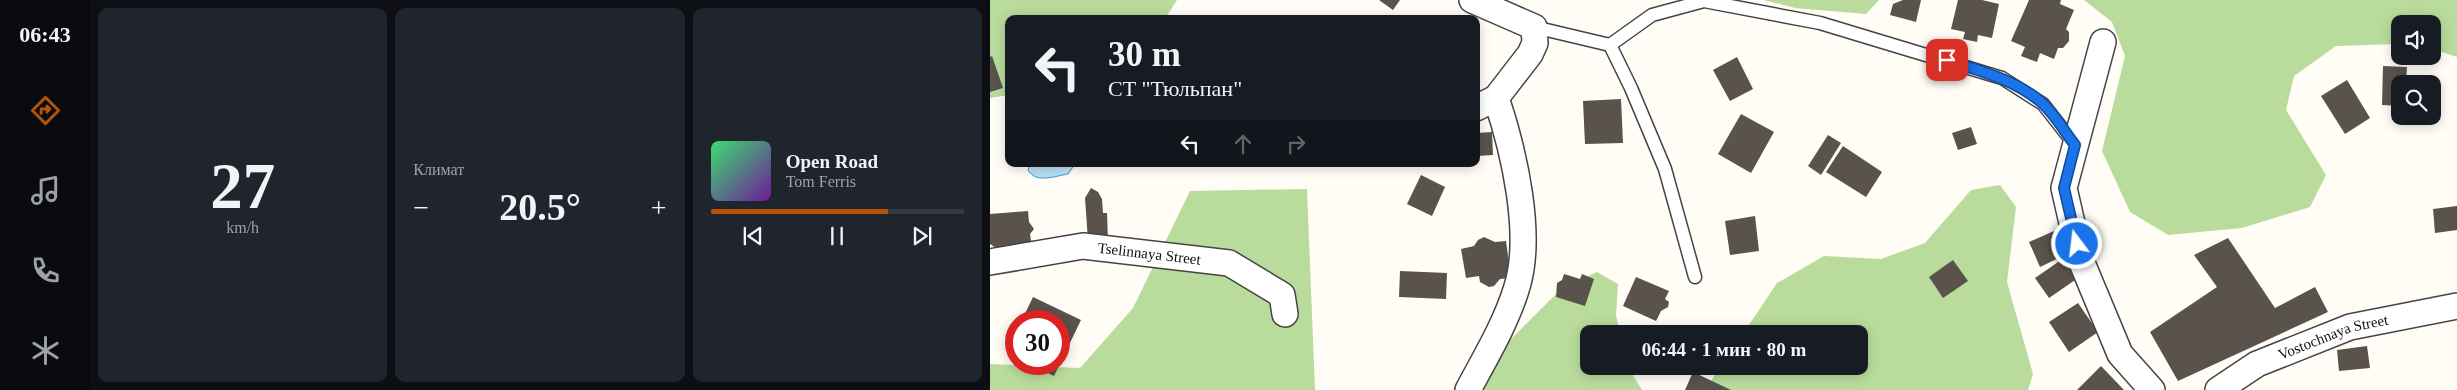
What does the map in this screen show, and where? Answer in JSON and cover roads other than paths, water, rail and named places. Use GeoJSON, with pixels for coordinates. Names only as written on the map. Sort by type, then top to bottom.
{"type":"FeatureCollection","features":[{"type":"Feature","properties":{"kind":"street"},"geometry":{"type":"LineString","coordinates":[[1468,390],[1497,335],[1517,289],[1523,244],[1518,189],[1507,131],[1486,103],[1530,54],[1535,43],[1534,27],[1472,0]]}},
{"type":"Feature","properties":{"kind":"street"},"geometry":{"type":"LineString","coordinates":[[2103,42],[2064,188],[2080,258],[2120,354],[2152,390]]}},
{"type":"Feature","properties":{"kind":"street","name":"Tselinnaya Street"},"geometry":{"type":"LineString","coordinates":[[990,262],[1083,246],[1229,263],[1282,295],[1285,314]]}},
{"type":"Feature","properties":{"kind":"street","name":"Vostochnaya Street"},"geometry":{"type":"LineString","coordinates":[[2218,390],[2257,364],[2350,327],[2457,306]]}},
{"type":"Feature","properties":{"kind":"lane"},"geometry":{"type":"LineString","coordinates":[[1534,27],[1610,45],[1652,15],[1704,1],[1820,23],[2002,78],[2043,104],[2075,145]]}},
{"type":"Feature","properties":{"kind":"lane"},"geometry":{"type":"LineString","coordinates":[[1610,45],[1631,88],[1665,169],[1695,276]]}},
{"type":"Feature","properties":{"kind":"water"},"geometry":{"type":"Polygon","coordinates":[[[1029,167],[1073,167],[1068,174],[1046,178],[1036,177],[1028,170],[1029,167]]]}}]}
